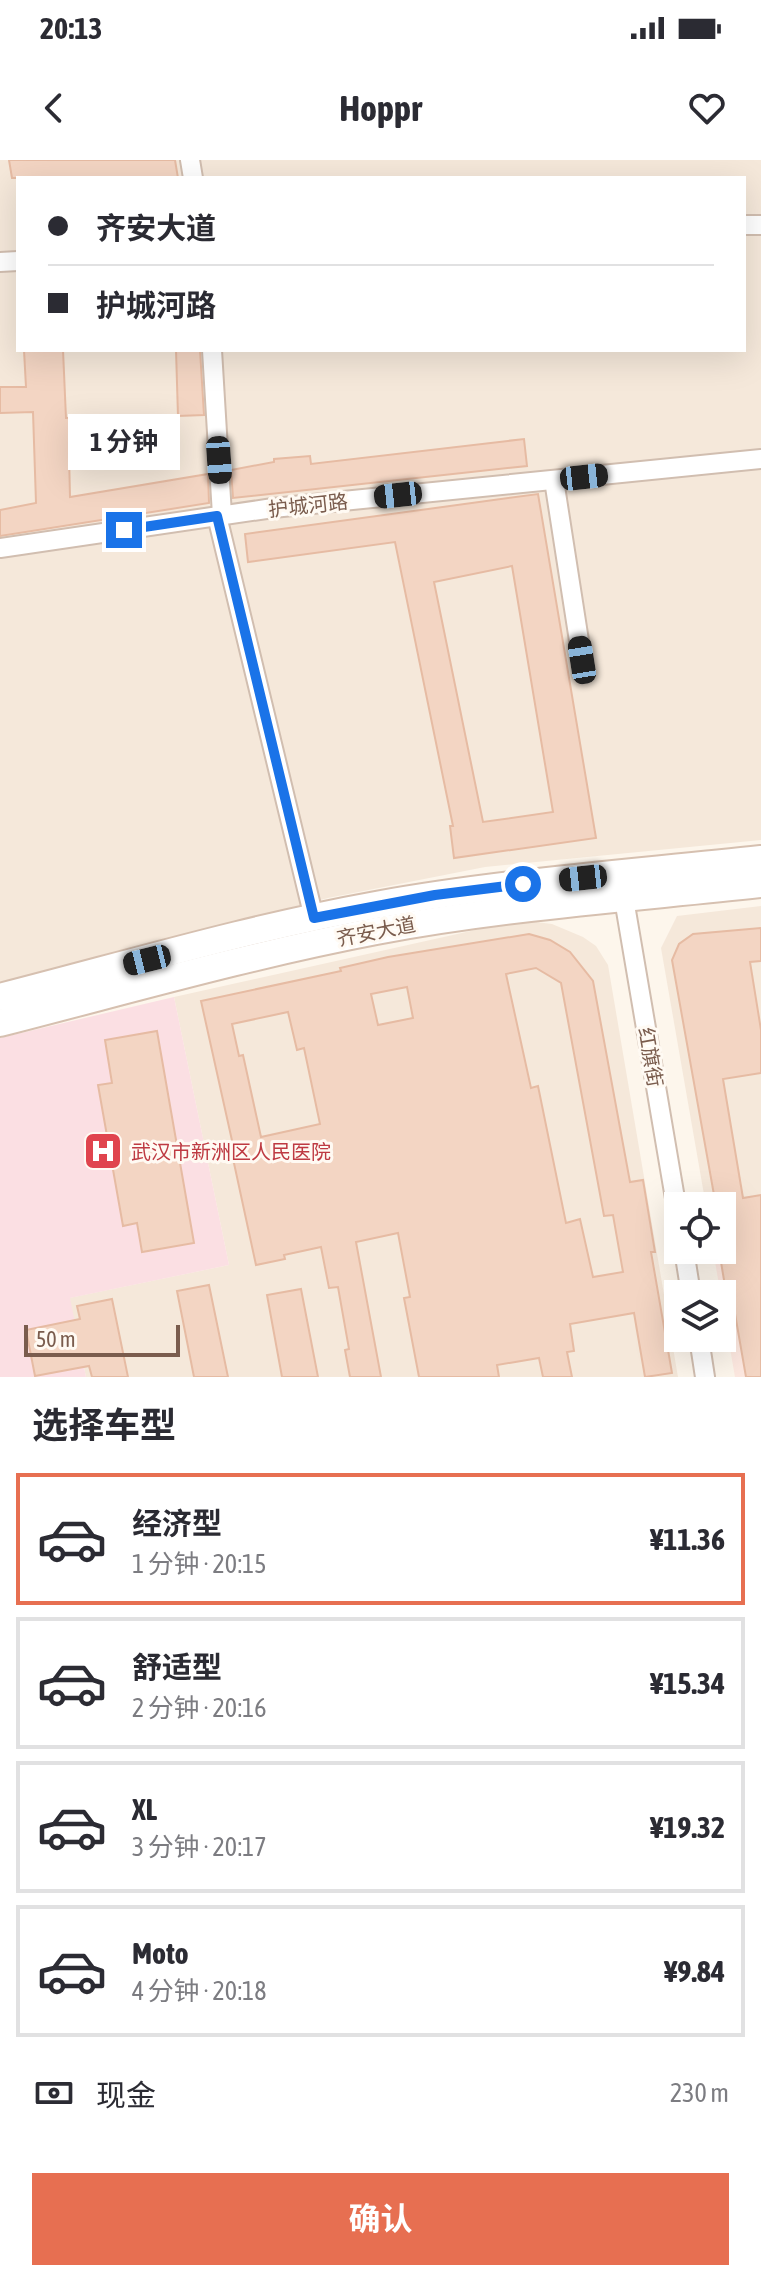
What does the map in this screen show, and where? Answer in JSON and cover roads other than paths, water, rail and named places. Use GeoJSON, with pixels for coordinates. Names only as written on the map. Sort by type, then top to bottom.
{"type":"FeatureCollection","features":[{"type":"Feature","properties":{"kind":"main road","name":"齐安大道"},"geometry":{"type":"LineString","coordinates":[[0,997],[314,918],[464,891],[761,859]]}},
{"type":"Feature","properties":{"kind":"main road","name":"齐安大道"},"geometry":{"type":"LineString","coordinates":[[0,1023],[319,942],[439,920],[761,884]]}},
{"type":"Feature","properties":{"kind":"street"},"geometry":{"type":"LineString","coordinates":[[212,352],[220,516],[314,918]]}},
{"type":"Feature","properties":{"kind":"street","name":"护城河路"},"geometry":{"type":"LineString","coordinates":[[0,548],[220,516],[761,459]]}},
{"type":"Feature","properties":{"kind":"street"},"geometry":{"type":"LineString","coordinates":[[554,480],[582,660]]}},
{"type":"Feature","properties":{"kind":"street","name":"红旗街"},"geometry":{"type":"LineString","coordinates":[[624,899],[674,1192]]}},
{"type":"Feature","properties":{"kind":"street"},"geometry":{"type":"LineString","coordinates":[[701,1352],[705,1377]]}},
{"type":"Feature","properties":{"kind":"place","name":"武汉市新洲区人民医院"},"geometry":{"type":"Point","coordinates":[103,1151]}}]}
